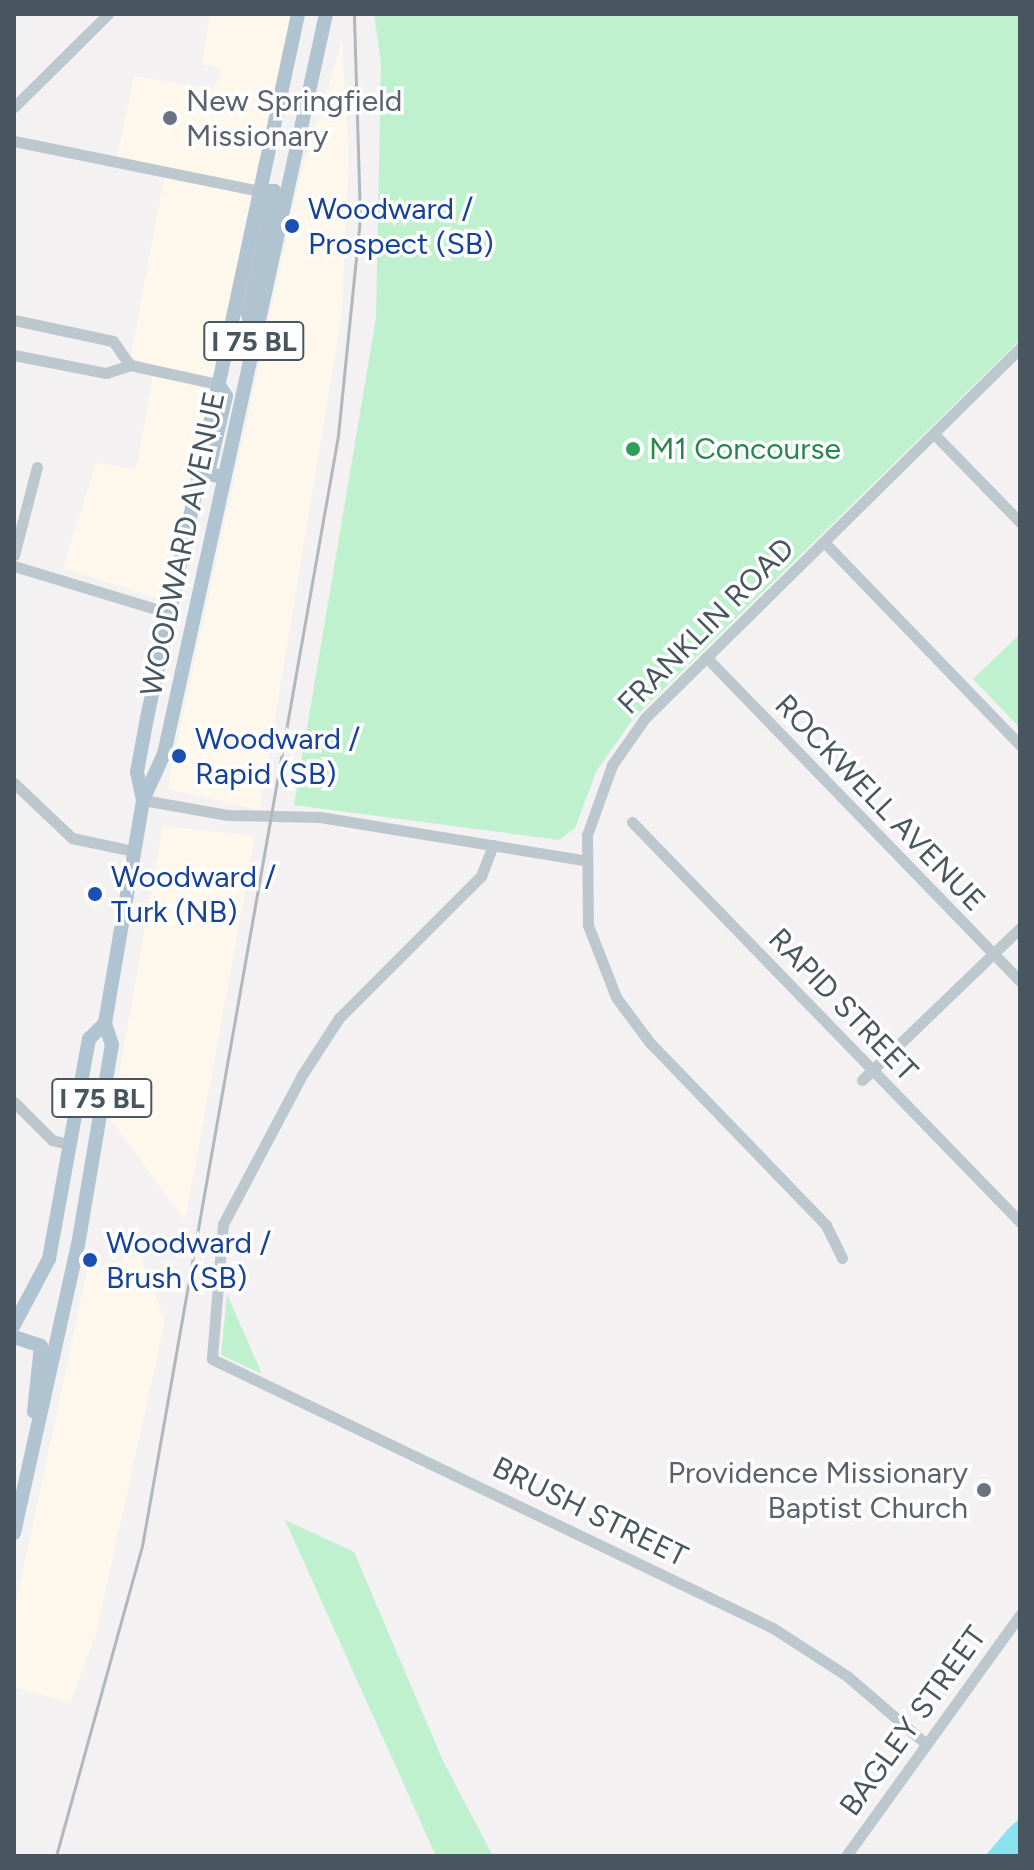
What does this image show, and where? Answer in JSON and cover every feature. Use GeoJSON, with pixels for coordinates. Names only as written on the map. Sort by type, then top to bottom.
{"type":"FeatureCollection","features":[{"type":"Feature","properties":{"kind":"main road","name":"WOODWARD AVENUE"},"geometry":{"type":"LineString","coordinates":[[143,800],[137,772],[298,14]]}},
{"type":"Feature","properties":{"kind":"main road","name":"WOODWARD AVENUE"},"geometry":{"type":"LineString","coordinates":[[14,1533],[112,1045],[105,1023],[143,800],[164,754],[326,14]]}},
{"type":"Feature","properties":{"kind":"main road"},"geometry":{"type":"LineString","coordinates":[[255,337],[248,314],[274,191],[259,191]]}},
{"type":"Feature","properties":{"kind":"main road"},"geometry":{"type":"LineString","coordinates":[[218,384],[226,396],[208,473],[224,478]]}},
{"type":"Feature","properties":{"kind":"main road","name":"WOODWARD AVENUE"},"geometry":{"type":"LineString","coordinates":[[14,1325],[49,1259],[89,1039],[105,1023]]}},
{"type":"Feature","properties":{"kind":"main road"},"geometry":{"type":"LineString","coordinates":[[14,1337],[36,1341],[43,1358],[30,1464]]}},
{"type":"Feature","properties":{"kind":"street"},"geometry":{"type":"LineString","coordinates":[[14,107],[108,14]]}},
{"type":"Feature","properties":{"kind":"street"},"geometry":{"type":"LineString","coordinates":[[14,141],[259,191]]}},
{"type":"Feature","properties":{"kind":"street"},"geometry":{"type":"LineString","coordinates":[[14,320],[113,341],[130,365]]}},
{"type":"Feature","properties":{"kind":"street","name":"FRANKLIN ROAD"},"geometry":{"type":"LineString","coordinates":[[842,1258],[826,1225],[626,1013],[593,944],[584,860],[595,804],[619,753],[706,657],[1020,348]]}},
{"type":"Feature","properties":{"kind":"street"},"geometry":{"type":"LineString","coordinates":[[14,355],[106,373],[130,365],[218,384]]}},
{"type":"Feature","properties":{"kind":"street"},"geometry":{"type":"LineString","coordinates":[[934,434],[1020,522]]}},
{"type":"Feature","properties":{"kind":"street"},"geometry":{"type":"LineString","coordinates":[[14,555],[37,467]]}},
{"type":"Feature","properties":{"kind":"street"},"geometry":{"type":"LineString","coordinates":[[824,542],[1020,745]]}},
{"type":"Feature","properties":{"kind":"street"},"geometry":{"type":"LineString","coordinates":[[14,566],[169,613]]}},
{"type":"Feature","properties":{"kind":"street","name":"ROCKWELL AVENUE"},"geometry":{"type":"LineString","coordinates":[[706,657],[1020,981]]}},
{"type":"Feature","properties":{"kind":"street"},"geometry":{"type":"LineString","coordinates":[[14,783],[72,838],[133,851]]}},
{"type":"Feature","properties":{"kind":"street"},"geometry":{"type":"LineString","coordinates":[[143,800],[493,845],[584,860]]}},
{"type":"Feature","properties":{"kind":"street","name":"RAPID STREET"},"geometry":{"type":"LineString","coordinates":[[632,822],[1020,1222]]}},
{"type":"Feature","properties":{"kind":"street","name":"BRUSH STREET"},"geometry":{"type":"LineString","coordinates":[[493,845],[477,881],[321,1042],[223,1224],[212,1359],[773,1628],[847,1676],[925,1743]]}},
{"type":"Feature","properties":{"kind":"street"},"geometry":{"type":"LineString","coordinates":[[862,1080],[1020,928]]}},
{"type":"Feature","properties":{"kind":"street"},"geometry":{"type":"LineString","coordinates":[[14,1102],[52,1140],[68,1144]]}},
{"type":"Feature","properties":{"kind":"street","name":"BAGLEY STREET"},"geometry":{"type":"LineString","coordinates":[[846,1856],[1020,1615]]}},
{"type":"Feature","properties":{"kind":"shaded area"},"geometry":{"type":"Polygon","coordinates":[[[210,14],[292,14],[164,600],[63,568],[96,463],[136,469],[154,370],[131,355],[165,173],[116,162],[134,76],[214,89],[222,69],[202,64],[210,14]]]}},
{"type":"Feature","properties":{"kind":"shaded area"},"geometry":{"type":"Polygon","coordinates":[[[342,42],[349,153],[342,313],[260,810],[167,789],[298,185],[342,42]]]}},
{"type":"Feature","properties":{"kind":"shaded area"},"geometry":{"type":"Polygon","coordinates":[[[163,826],[255,836],[185,1221],[111,1120],[163,826]]]}},
{"type":"Feature","properties":{"kind":"shaded area"},"geometry":{"type":"Polygon","coordinates":[[[140,1255],[165,1321],[96,1634],[70,1703],[14,1687],[14,1612],[87,1271],[140,1255]]]}},
{"type":"Feature","properties":{"kind":"green space","name":"M1 Concourse"},"geometry":{"type":"Polygon","coordinates":[[[374,14],[1020,14],[1020,340],[633,719],[597,770],[575,828],[559,840],[294,805],[376,318],[381,63],[374,14]]]}},
{"type":"Feature","properties":{"kind":"green space"},"geometry":{"type":"Polygon","coordinates":[[[1020,634],[1020,725],[1019,727],[973,679],[1020,634]]]}},
{"type":"Feature","properties":{"kind":"green space"},"geometry":{"type":"Polygon","coordinates":[[[227,1294],[262,1374],[221,1355],[227,1294]]]}},
{"type":"Feature","properties":{"kind":"green space"},"geometry":{"type":"Polygon","coordinates":[[[285,1520],[354,1552],[444,1763],[493,1856],[436,1856],[285,1520]]]}},
{"type":"Feature","properties":{"kind":"water"},"geometry":{"type":"Polygon","coordinates":[[[1020,1818],[1020,1856],[985,1856],[1009,1828],[1020,1818]]]}},
{"type":"Feature","properties":{"kind":"railway"},"geometry":{"type":"LineString","coordinates":[[56,1856],[142,1546],[338,435],[360,219],[354,14]]}},
{"type":"Feature","properties":{"kind":"place","name":"New Springfield Missionary"},"geometry":{"type":"Point","coordinates":[170,118]}},
{"type":"Feature","properties":{"kind":"place","name":"Woodward / Prospect (SB)"},"geometry":{"type":"Point","coordinates":[292,226]}},
{"type":"Feature","properties":{"kind":"place","name":"M1 Concourse"},"geometry":{"type":"Point","coordinates":[633,449]}},
{"type":"Feature","properties":{"kind":"place","name":"Woodward / Rapid (SB)"},"geometry":{"type":"Point","coordinates":[179,756]}},
{"type":"Feature","properties":{"kind":"place","name":"Woodward / Turk (NB)"},"geometry":{"type":"Point","coordinates":[95,894]}},
{"type":"Feature","properties":{"kind":"place","name":"Woodward / Brush (SB)"},"geometry":{"type":"Point","coordinates":[90,1260]}},
{"type":"Feature","properties":{"kind":"place","name":"Providence Missionary Baptist Church"},"geometry":{"type":"Point","coordinates":[984,1490]}}]}
